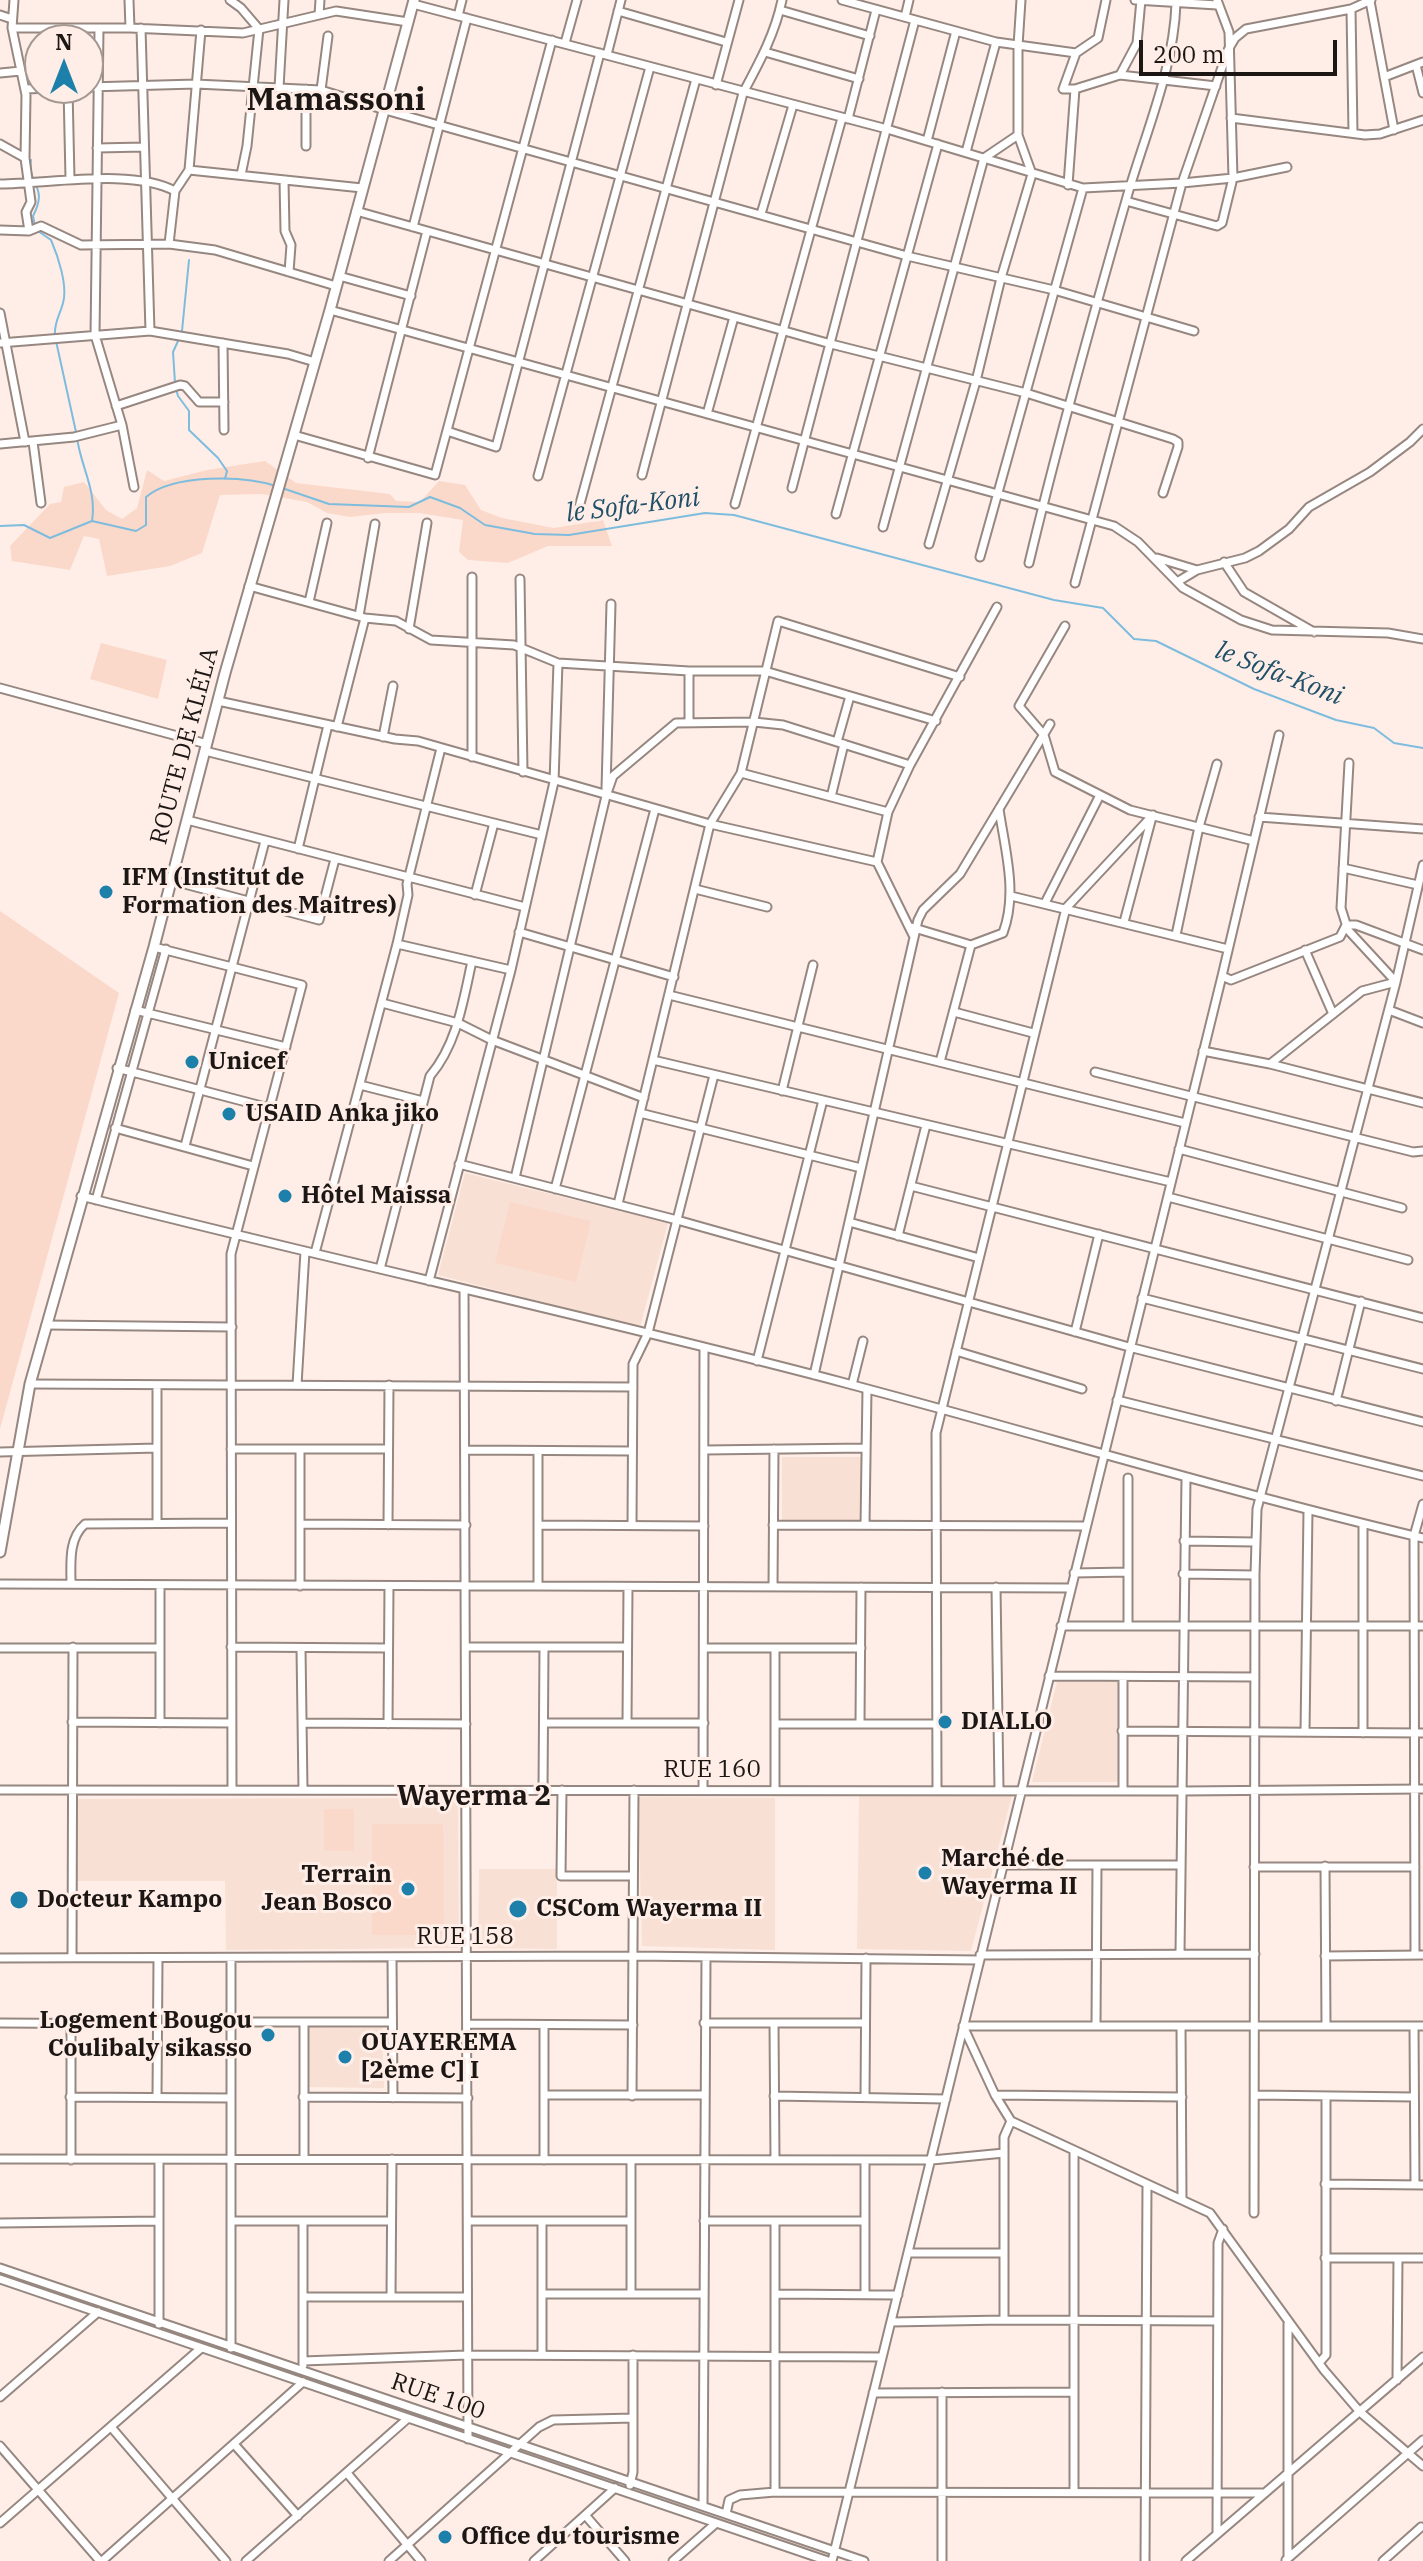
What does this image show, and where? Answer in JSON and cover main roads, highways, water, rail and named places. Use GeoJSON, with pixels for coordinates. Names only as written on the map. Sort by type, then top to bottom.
{"type":"FeatureCollection","features":[{"type":"Feature","properties":{"kind":"main road","name":"ROUTE DE KLÉLA"},"geometry":{"type":"LineString","coordinates":[[0,1552],[30,1384],[117,1068],[154,947],[249,586],[330,310],[414,2]]}},
{"type":"Feature","properties":{"kind":"waterway"},"geometry":{"type":"LineString","coordinates":[[31,160],[39,198],[33,216],[35,226]]}},
{"type":"Feature","properties":{"kind":"waterway"},"geometry":{"type":"LineString","coordinates":[[38,231],[51,240],[63,280],[64,296],[55,335]]}},
{"type":"Feature","properties":{"kind":"waterway"},"geometry":{"type":"LineString","coordinates":[[182,331],[189,260]]}},
{"type":"Feature","properties":{"kind":"waterway"},"geometry":{"type":"LineString","coordinates":[[56,341],[76,432]]}},
{"type":"Feature","properties":{"kind":"waterway"},"geometry":{"type":"LineString","coordinates":[[175,383],[173,352],[178,341]]}},
{"type":"Feature","properties":{"kind":"waterway"},"geometry":{"type":"LineString","coordinates":[[176,389],[189,411],[189,430],[218,458],[227,471],[225,479]]}},
{"type":"Feature","properties":{"kind":"waterway"},"geometry":{"type":"LineString","coordinates":[[77,438],[91,489],[92,521]]}},
{"type":"Feature","properties":{"kind":"waterway","name":"le Sofa-Koni"},"geometry":{"type":"LineString","coordinates":[[0,526],[24,525],[50,538],[92,521],[136,531],[146,525],[146,497],[173,484],[227,479],[276,486]]}},
{"type":"Feature","properties":{"kind":"waterway","name":"le Sofa-Koni"},"geometry":{"type":"LineString","coordinates":[[282,488],[329,504],[409,507],[430,497],[460,508],[485,525],[535,534],[569,535],[705,513],[734,515],[1054,600],[1103,608],[1134,639],[1156,641],[1254,689],[1336,720],[1374,728],[1394,743],[1423,748]]}},
{"type":"Feature","properties":{"kind":"place","name":"IFM (Institut de Formation des Maitres)"},"geometry":{"type":"Point","coordinates":[106,892]}},
{"type":"Feature","properties":{"kind":"place","name":"Unicef"},"geometry":{"type":"Point","coordinates":[192,1062]}},
{"type":"Feature","properties":{"kind":"place","name":"USAID Anka jiko"},"geometry":{"type":"Point","coordinates":[229,1114]}},
{"type":"Feature","properties":{"kind":"place","name":"Hôtel Maissa"},"geometry":{"type":"Point","coordinates":[285,1196]}},
{"type":"Feature","properties":{"kind":"place","name":"DIALLO"},"geometry":{"type":"Point","coordinates":[945,1722]}},
{"type":"Feature","properties":{"kind":"place","name":"Marché de Wayerma II"},"geometry":{"type":"Point","coordinates":[925,1873]}},
{"type":"Feature","properties":{"kind":"place","name":"Terrain Jean Bosco"},"geometry":{"type":"Point","coordinates":[408,1889]}},
{"type":"Feature","properties":{"kind":"place","name":"Docteur Kampo"},"geometry":{"type":"Point","coordinates":[19,1900]}},
{"type":"Feature","properties":{"kind":"place","name":"CSCom Wayerma II"},"geometry":{"type":"Point","coordinates":[518,1909]}},
{"type":"Feature","properties":{"kind":"place","name":"Logement Bougou Coulibaly sikasso"},"geometry":{"type":"Point","coordinates":[268,2035]}},
{"type":"Feature","properties":{"kind":"place","name":"OUAYEREMA [2ème C] I"},"geometry":{"type":"Point","coordinates":[345,2057]}},
{"type":"Feature","properties":{"kind":"place","name":"Office du tourisme"},"geometry":{"type":"Point","coordinates":[445,2537]}},
{"type":"Feature","properties":{"kind":"district","name":"Mamassoni"},"geometry":{"type":"Point","coordinates":[336,101]}},
{"type":"Feature","properties":{"kind":"district","name":"Wayerma 2"},"geometry":{"type":"Point","coordinates":[474,1797]}}]}
